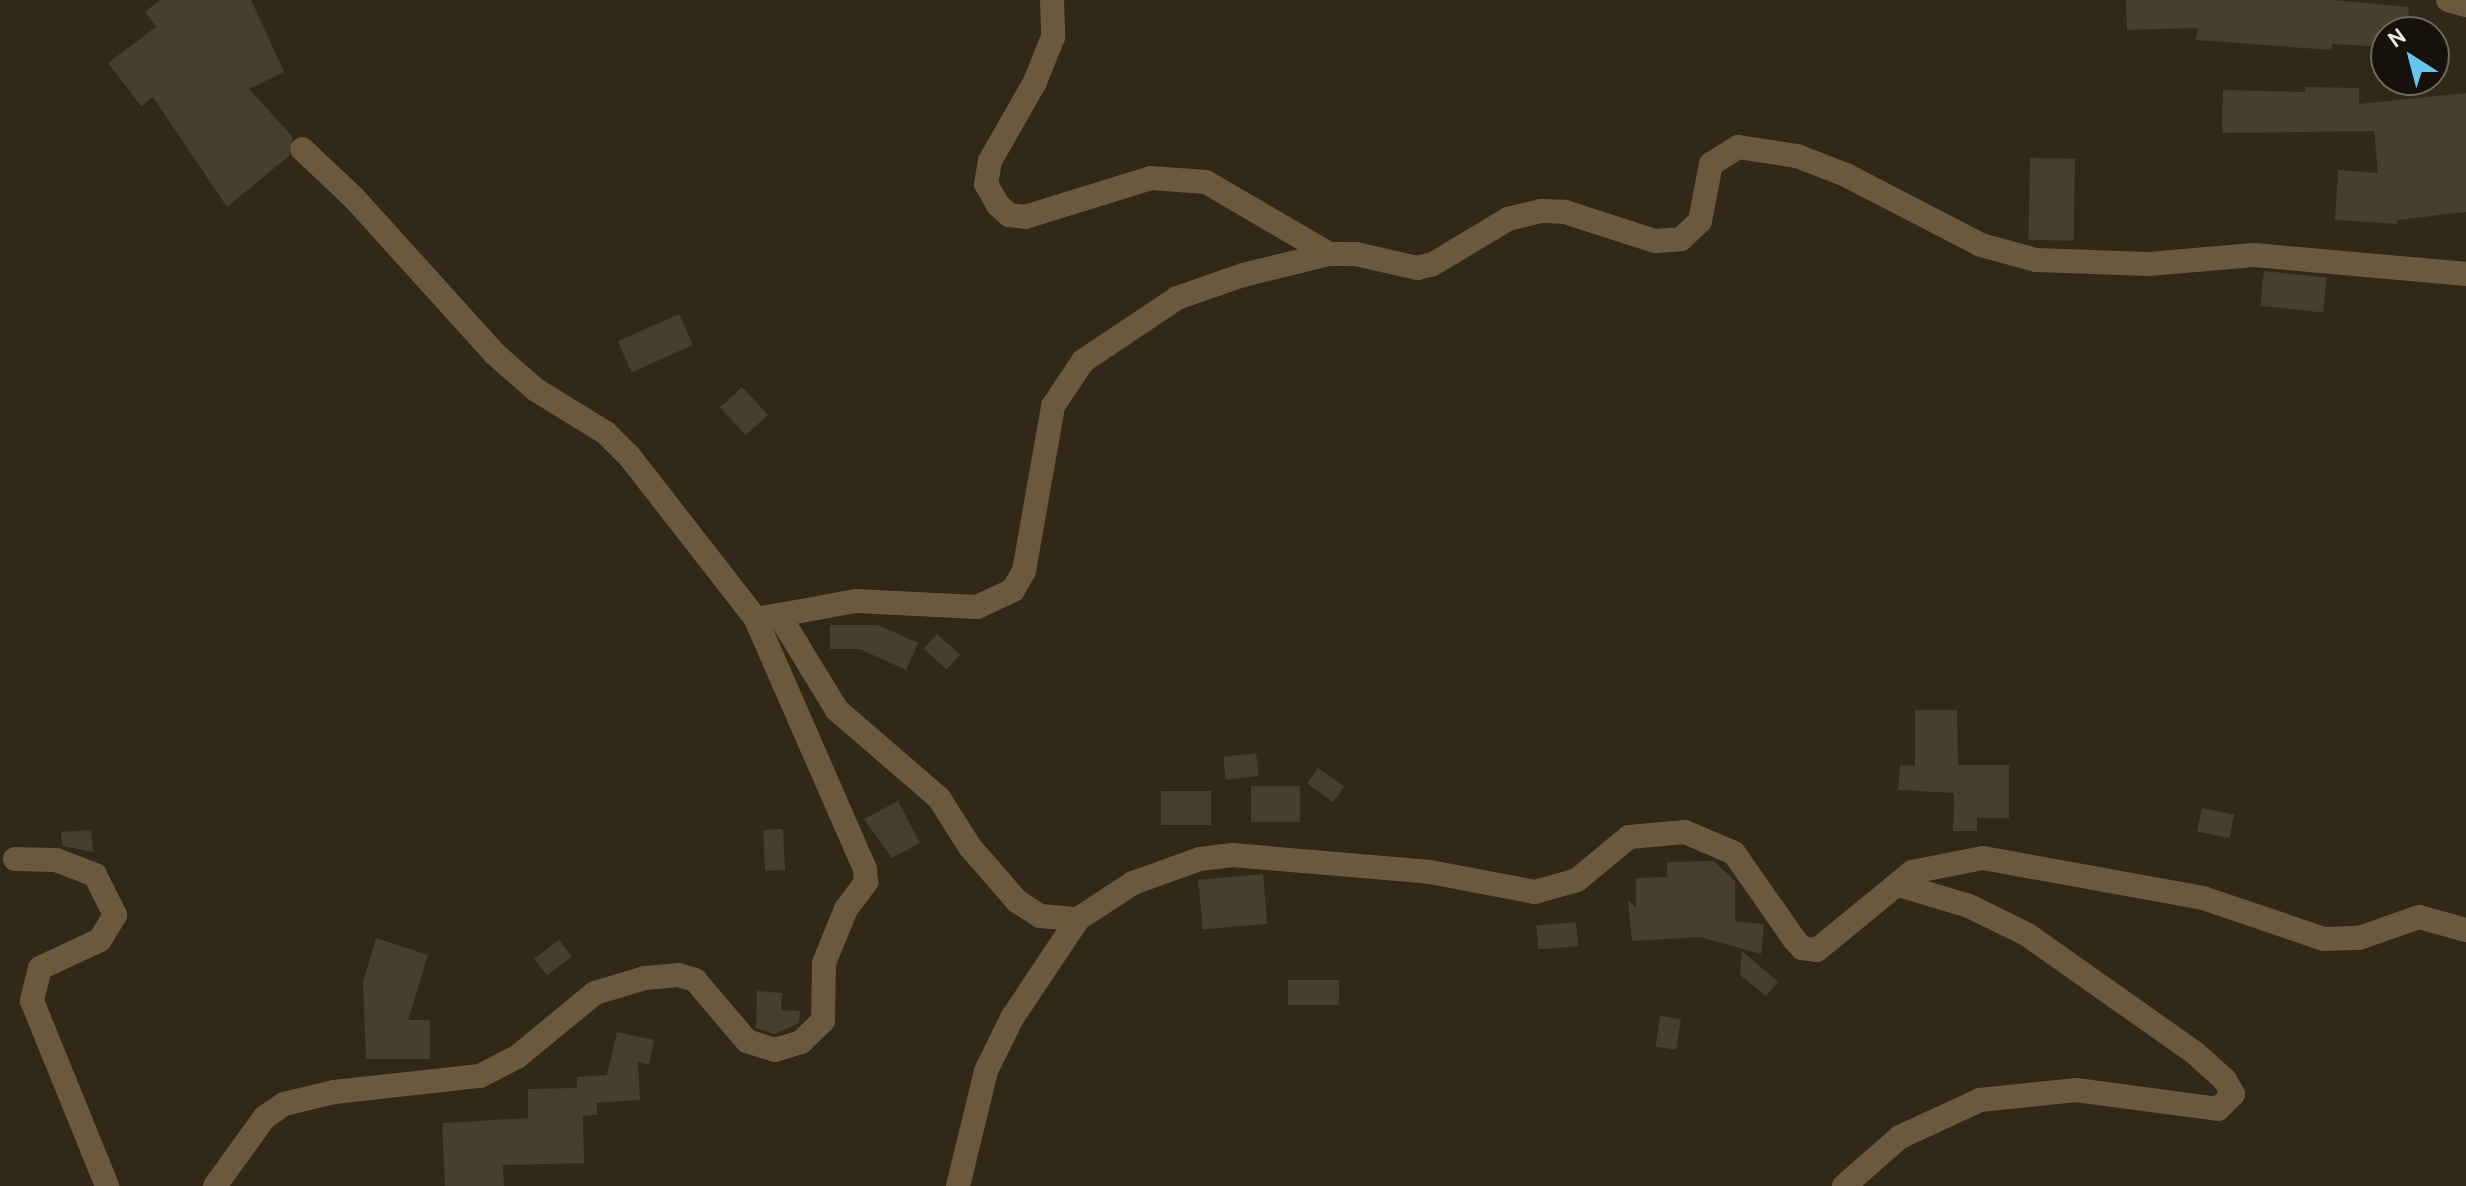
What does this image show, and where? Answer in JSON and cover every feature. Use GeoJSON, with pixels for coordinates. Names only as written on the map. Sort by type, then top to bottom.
{"type":"FeatureCollection","features":[{"type":"Feature","properties":{"kind":"street"},"geometry":{"type":"LineString","coordinates":[[1052,0],[1053,37],[1035,82],[990,161],[986,184],[998,205],[1009,215],[1025,217],[1151,178],[1206,182],[1329,254]]}},
{"type":"Feature","properties":{"kind":"street"},"geometry":{"type":"LineString","coordinates":[[2448,0],[2466,5]]}},
{"type":"Feature","properties":{"kind":"street"},"geometry":{"type":"LineString","coordinates":[[767,617],[856,601],[977,607],[1005,595],[1024,571],[1053,406],[1083,361],[1177,298],[1243,275],[1329,254],[1356,254],[1417,268],[1433,264],[1508,219],[1541,211],[1565,212],[1655,241],[1681,239],[1700,221],[1711,164],[1727,151],[1752,145],[1846,175],[1981,245],[2036,260],[2149,264],[2254,255],[2466,274]]}},
{"type":"Feature","properties":{"kind":"street"},"geometry":{"type":"LineString","coordinates":[[302,149],[354,198],[495,354],[536,390],[606,433],[629,456],[767,617],[837,710],[939,798],[970,847],[1017,901],[1040,916],[1078,919]]}},
{"type":"Feature","properties":{"kind":"street"},"geometry":{"type":"LineString","coordinates":[[215,1186],[265,1117],[284,1104],[388,1084],[480,1076],[517,1057],[595,993],[645,978],[678,975],[695,980],[735,1030],[759,1046],[775,1050],[813,1033],[823,1021],[824,963],[846,909],[866,882],[865,869],[767,617]]}},
{"type":"Feature","properties":{"kind":"street"},"geometry":{"type":"LineString","coordinates":[[958,1186],[986,1071],[1012,1018],[1078,919],[1133,883],[1200,859],[1233,855],[1430,872],[1519,891],[1550,891],[1577,880],[1614,845],[1658,832],[1685,832],[1734,853],[1802,948],[1817,950],[1829,944],[1924,866],[1983,858],[2203,898],[2324,939],[2359,938],[2419,917],[2466,930]]}},
{"type":"Feature","properties":{"kind":"street"},"geometry":{"type":"LineString","coordinates":[[15,859],[56,860],[95,875],[115,915],[100,940],[40,968],[32,1001],[107,1186]]}},
{"type":"Feature","properties":{"kind":"street"},"geometry":{"type":"LineString","coordinates":[[1844,1186],[1900,1137],[1980,1100],[2076,1090],[2218,1109],[2233,1094],[2225,1080],[2195,1053],[2028,935],[1969,906],[1899,885]]}},
{"type":"Feature","properties":{"kind":"building"},"geometry":{"type":"Polygon","coordinates":[[[160,0],[251,0],[284,72],[249,89],[293,137],[289,156],[227,207],[153,97],[141,106],[108,63],[156,27],[145,12],[160,0]]]}},
{"type":"Feature","properties":{"kind":"building"},"geometry":{"type":"Polygon","coordinates":[[[2126,0],[2334,0],[2409,7],[2408,16],[2370,16],[2370,46],[2332,44],[2331,50],[2196,40],[2198,28],[2127,30],[2126,0]]]}},
{"type":"Feature","properties":{"kind":"building"},"geometry":{"type":"Polygon","coordinates":[[[2305,87],[2359,88],[2359,104],[2466,93],[2466,212],[2397,220],[2397,224],[2335,220],[2338,170],[2378,173],[2374,131],[2222,133],[2223,90],[2305,92],[2305,87]]]}},
{"type":"Feature","properties":{"kind":"building"},"geometry":{"type":"Polygon","coordinates":[[[2030,158],[2075,159],[2074,241],[2029,240],[2030,158]]]}},
{"type":"Feature","properties":{"kind":"building"},"geometry":{"type":"Polygon","coordinates":[[[2264,271],[2327,278],[2323,312],[2260,306],[2264,271]]]}},
{"type":"Feature","properties":{"kind":"building"},"geometry":{"type":"Polygon","coordinates":[[[679,314],[693,345],[632,372],[618,341],[679,314]]]}},
{"type":"Feature","properties":{"kind":"building"},"geometry":{"type":"Polygon","coordinates":[[[742,387],[768,415],[746,435],[720,407],[742,387]]]}},
{"type":"Feature","properties":{"kind":"building"},"geometry":{"type":"Polygon","coordinates":[[[830,625],[878,625],[918,643],[906,670],[860,649],[830,649],[830,625]]]}},
{"type":"Feature","properties":{"kind":"building"},"geometry":{"type":"Polygon","coordinates":[[[937,634],[960,655],[947,670],[924,649],[937,634]]]}},
{"type":"Feature","properties":{"kind":"building"},"geometry":{"type":"Polygon","coordinates":[[[1915,710],[1957,710],[1958,765],[2009,765],[2009,818],[1977,818],[1977,831],[1953,831],[1954,793],[1898,790],[1900,765],[1915,766],[1915,710]]]}},
{"type":"Feature","properties":{"kind":"building"},"geometry":{"type":"Polygon","coordinates":[[[1256,753],[1259,776],[1226,780],[1223,757],[1256,753]]]}},
{"type":"Feature","properties":{"kind":"building"},"geometry":{"type":"Polygon","coordinates":[[[1318,768],[1344,786],[1333,802],[1307,784],[1318,768]]]}},
{"type":"Feature","properties":{"kind":"building"},"geometry":{"type":"Polygon","coordinates":[[[1251,786],[1300,786],[1300,822],[1251,822],[1251,786]]]}},
{"type":"Feature","properties":{"kind":"building"},"geometry":{"type":"Polygon","coordinates":[[[1161,791],[1211,791],[1211,825],[1161,825],[1161,791]]]}},
{"type":"Feature","properties":{"kind":"building"},"geometry":{"type":"Polygon","coordinates":[[[898,801],[920,843],[892,858],[864,819],[898,801]]]}},
{"type":"Feature","properties":{"kind":"building"},"geometry":{"type":"Polygon","coordinates":[[[2202,808],[2234,815],[2229,838],[2197,831],[2202,808]]]}},
{"type":"Feature","properties":{"kind":"building"},"geometry":{"type":"Polygon","coordinates":[[[783,829],[785,870],[765,871],[763,830],[783,829]]]}},
{"type":"Feature","properties":{"kind":"building"},"geometry":{"type":"Polygon","coordinates":[[[91,830],[93,852],[62,846],[61,832],[91,830]]]}},
{"type":"Feature","properties":{"kind":"building"},"geometry":{"type":"Polygon","coordinates":[[[1714,861],[1735,881],[1735,921],[1764,924],[1761,954],[1700,937],[1632,941],[1628,900],[1636,907],[1636,878],[1667,877],[1667,862],[1714,861]]]}},
{"type":"Feature","properties":{"kind":"building"},"geometry":{"type":"Polygon","coordinates":[[[1263,874],[1267,924],[1203,929],[1198,880],[1263,874]]]}},
{"type":"Feature","properties":{"kind":"building"},"geometry":{"type":"Polygon","coordinates":[[[1576,922],[1578,946],[1538,949],[1536,925],[1576,922]]]}},
{"type":"Feature","properties":{"kind":"building"},"geometry":{"type":"Polygon","coordinates":[[[376,938],[428,955],[408,1020],[430,1020],[430,1059],[366,1059],[363,982],[376,938]]]}},
{"type":"Feature","properties":{"kind":"building"},"geometry":{"type":"Polygon","coordinates":[[[559,940],[572,957],[547,975],[534,959],[559,940]]]}},
{"type":"Feature","properties":{"kind":"building"},"geometry":{"type":"Polygon","coordinates":[[[1742,951],[1778,982],[1766,996],[1740,975],[1742,951]]]}},
{"type":"Feature","properties":{"kind":"building"},"geometry":{"type":"Polygon","coordinates":[[[1288,980],[1339,980],[1339,1005],[1288,1005],[1288,980]]]}},
{"type":"Feature","properties":{"kind":"building"},"geometry":{"type":"Polygon","coordinates":[[[757,991],[782,993],[781,1010],[800,1011],[799,1023],[775,1034],[756,1028],[757,991]]]}},
{"type":"Feature","properties":{"kind":"building"},"geometry":{"type":"Polygon","coordinates":[[[1660,1016],[1681,1019],[1676,1050],[1656,1047],[1660,1016]]]}},
{"type":"Feature","properties":{"kind":"building"},"geometry":{"type":"Polygon","coordinates":[[[617,1032],[654,1040],[649,1065],[638,1062],[640,1100],[597,1103],[597,1115],[583,1116],[584,1163],[503,1165],[504,1186],[445,1186],[442,1123],[528,1118],[528,1089],[577,1088],[577,1077],[607,1075],[617,1032]]]}}]}
